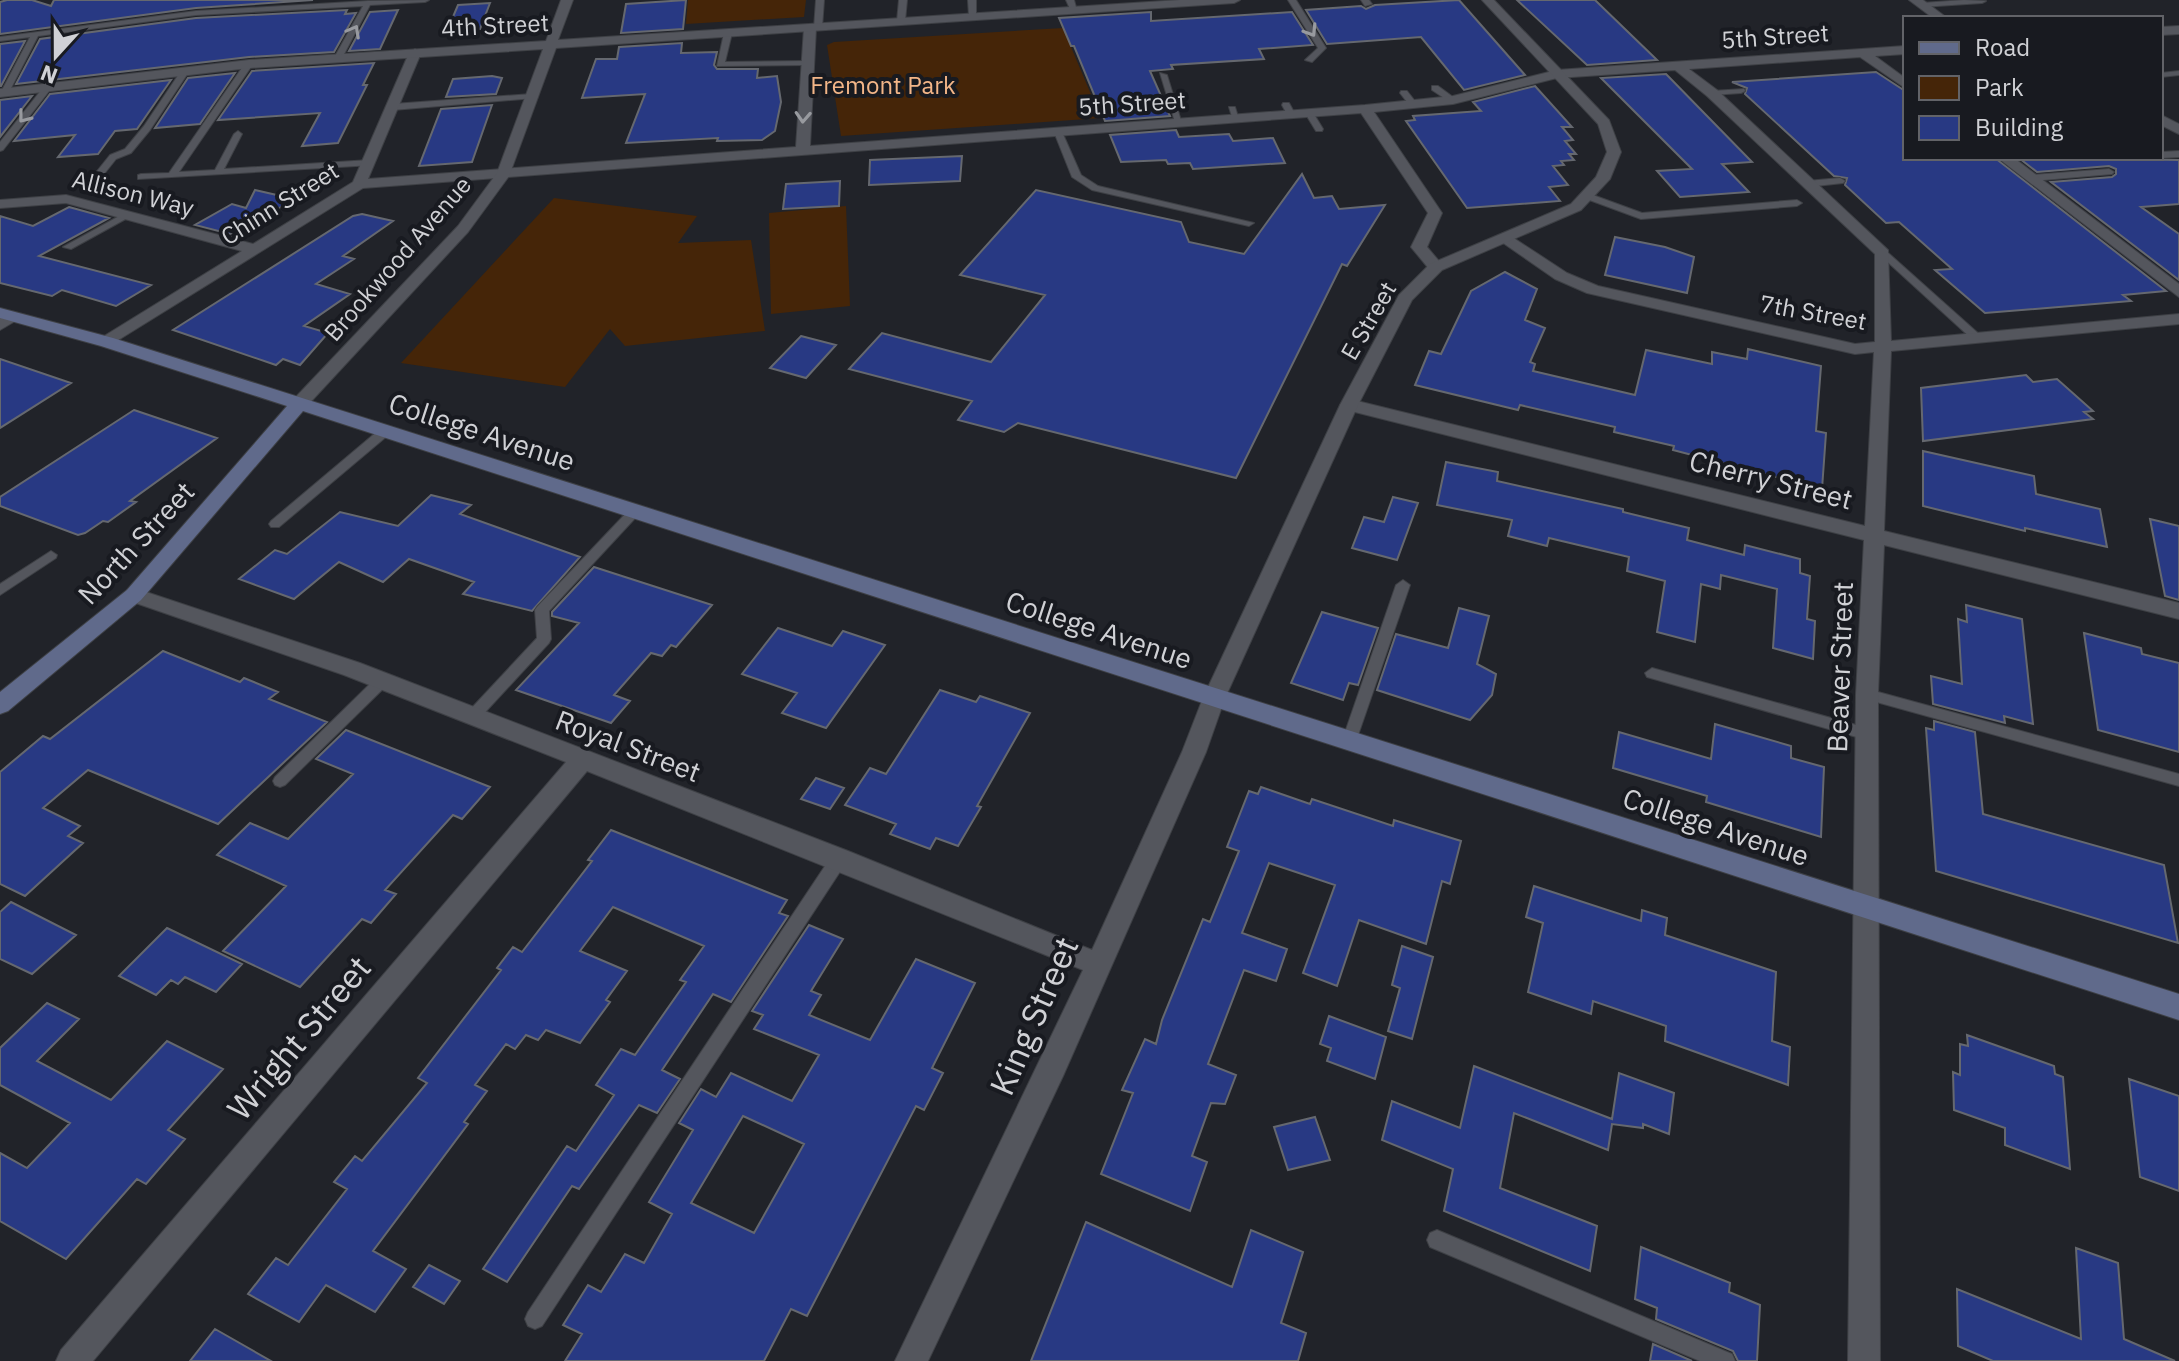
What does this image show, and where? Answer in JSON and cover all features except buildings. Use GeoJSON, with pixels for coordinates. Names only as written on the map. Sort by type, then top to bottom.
{"type":"FeatureCollection","features":[{"type":"Feature","properties":{"kind":"main road","name":"College Avenue"},"geometry":{"type":"LineString","coordinates":[[5,318],[107,342],[2179,1007]]}},
{"type":"Feature","properties":{"kind":"main road","name":"North Street"},"geometry":{"type":"LineString","coordinates":[[4,697],[134,595],[299,404]]}},
{"type":"Feature","properties":{"kind":"street","name":"Brookwood Avenue"},"geometry":{"type":"LineString","coordinates":[[299,404],[463,229],[504,173],[567,0]]}},
{"type":"Feature","properties":{"kind":"street","name":"4th Street"},"geometry":{"type":"LineString","coordinates":[[3,92],[249,64],[814,28],[1072,5],[1234,0]]}},
{"type":"Feature","properties":{"kind":"street","name":"E Street"},"geometry":{"type":"LineString","coordinates":[[1214,698],[1349,405],[1405,298],[1436,267],[1576,207],[1603,179],[1614,152],[1604,123],[1488,0]]}},
{"type":"Feature","properties":{"kind":"street"},"geometry":{"type":"LineString","coordinates":[[1918,2],[1938,16]]}},
{"type":"Feature","properties":{"kind":"street"},"geometry":{"type":"LineString","coordinates":[[803,151],[806,63],[814,28]]}},
{"type":"Feature","properties":{"kind":"street","name":"5th Street"},"geometry":{"type":"LineString","coordinates":[[359,184],[1058,132],[1179,122],[1234,113],[1289,110],[1309,113],[1340,106],[1365,109],[1409,99],[1453,100],[1557,74],[1903,50]]}},
{"type":"Feature","properties":{"kind":"street","name":"Chinn Street"},"geometry":{"type":"LineString","coordinates":[[107,342],[359,184],[415,53]]}},
{"type":"Feature","properties":{"kind":"street"},"geometry":{"type":"LineString","coordinates":[[1863,53],[1903,83]]}},
{"type":"Feature","properties":{"kind":"street"},"geometry":{"type":"LineString","coordinates":[[1678,66],[1712,93],[1802,193],[1883,253]]}},
{"type":"Feature","properties":{"kind":"street"},"geometry":{"type":"LineString","coordinates":[[1365,109],[1435,213],[1419,247],[1436,267]]}},
{"type":"Feature","properties":{"kind":"street"},"geometry":{"type":"LineString","coordinates":[[2008,160],[2179,292]]}},
{"type":"Feature","properties":{"kind":"street","name":"Allison Way"},"geometry":{"type":"LineString","coordinates":[[0,204],[66,199],[254,249]]}},
{"type":"Feature","properties":{"kind":"street","name":"7th Street"},"geometry":{"type":"LineString","coordinates":[[1504,238],[1561,276],[1593,290],[1855,349],[2179,319]]}},
{"type":"Feature","properties":{"kind":"street","name":"Beaver Street"},"geometry":{"type":"LineString","coordinates":[[1864,1361],[1867,694],[1883,346],[1883,253]]}},
{"type":"Feature","properties":{"kind":"street","name":"Cherry Street"},"geometry":{"type":"LineString","coordinates":[[1349,405],[2179,611]]}},
{"type":"Feature","properties":{"kind":"street","name":"Royal Street"},"geometry":{"type":"LineString","coordinates":[[134,595],[382,681],[839,859],[1097,964]]}},
{"type":"Feature","properties":{"kind":"street","name":"King Street"},"geometry":{"type":"LineString","coordinates":[[911,1361],[1053,1066],[1194,752],[1214,698]]}},
{"type":"Feature","properties":{"kind":"street","name":"Wright Street"},"geometry":{"type":"LineString","coordinates":[[72,1361],[581,761]]}},
{"type":"Feature","properties":{"kind":"lane"},"geometry":{"type":"LineString","coordinates":[[0,39],[196,13],[340,2],[425,0]]}},
{"type":"Feature","properties":{"kind":"lane"},"geometry":{"type":"LineString","coordinates":[[814,28],[820,0]]}},
{"type":"Feature","properties":{"kind":"lane"},"geometry":{"type":"LineString","coordinates":[[901,21],[903,0]]}},
{"type":"Feature","properties":{"kind":"lane"},"geometry":{"type":"LineString","coordinates":[[972,0],[973,16]]}},
{"type":"Feature","properties":{"kind":"lane"},"geometry":{"type":"LineString","coordinates":[[1292,0],[1322,48],[1309,60]]}},
{"type":"Feature","properties":{"kind":"lane"},"geometry":{"type":"LineString","coordinates":[[1918,2],[1982,1]]}},
{"type":"Feature","properties":{"kind":"lane"},"geometry":{"type":"LineString","coordinates":[[338,58],[368,3]]}},
{"type":"Feature","properties":{"kind":"lane"},"geometry":{"type":"LineString","coordinates":[[728,33],[720,64],[806,63]]}},
{"type":"Feature","properties":{"kind":"lane"},"geometry":{"type":"LineString","coordinates":[[3,92],[35,35]]}},
{"type":"Feature","properties":{"kind":"lane"},"geometry":{"type":"LineString","coordinates":[[172,175],[249,64]]}},
{"type":"Feature","properties":{"kind":"lane"},"geometry":{"type":"LineString","coordinates":[[93,182],[113,157],[128,151],[186,70]]}},
{"type":"Feature","properties":{"kind":"lane"},"geometry":{"type":"LineString","coordinates":[[1163,75],[1179,122]]}},
{"type":"Feature","properties":{"kind":"lane"},"geometry":{"type":"LineString","coordinates":[[0,148],[49,86]]}},
{"type":"Feature","properties":{"kind":"lane"},"geometry":{"type":"LineString","coordinates":[[1435,88],[1453,100]]}},
{"type":"Feature","properties":{"kind":"lane"},"geometry":{"type":"LineString","coordinates":[[1712,93],[1741,91]]}},
{"type":"Feature","properties":{"kind":"lane"},"geometry":{"type":"LineString","coordinates":[[393,107],[532,96]]}},
{"type":"Feature","properties":{"kind":"lane"},"geometry":{"type":"LineString","coordinates":[[1309,113],[1319,129]]}},
{"type":"Feature","properties":{"kind":"lane"},"geometry":{"type":"LineString","coordinates":[[1058,132],[1077,177],[1095,188],[1249,223]]}},
{"type":"Feature","properties":{"kind":"lane"},"geometry":{"type":"LineString","coordinates":[[218,172],[238,134]]}},
{"type":"Feature","properties":{"kind":"lane"},"geometry":{"type":"LineString","coordinates":[[141,177],[370,163]]}},
{"type":"Feature","properties":{"kind":"lane"},"geometry":{"type":"LineString","coordinates":[[2032,178],[2109,172]]}},
{"type":"Feature","properties":{"kind":"lane"},"geometry":{"type":"LineString","coordinates":[[1587,196],[1641,216],[1802,193],[1840,181]]}},
{"type":"Feature","properties":{"kind":"lane"},"geometry":{"type":"LineString","coordinates":[[68,247],[126,216]]}},
{"type":"Feature","properties":{"kind":"lane"},"geometry":{"type":"LineString","coordinates":[[1883,253],[1976,337]]}},
{"type":"Feature","properties":{"kind":"lane"},"geometry":{"type":"LineString","coordinates":[[275,524],[383,433]]}},
{"type":"Feature","properties":{"kind":"lane"},"geometry":{"type":"LineString","coordinates":[[472,717],[544,639],[542,610],[634,512]]}},
{"type":"Feature","properties":{"kind":"lane"},"geometry":{"type":"LineString","coordinates":[[0,590],[51,555]]}},
{"type":"Feature","properties":{"kind":"lane"},"geometry":{"type":"LineString","coordinates":[[1349,741],[1403,585]]}},
{"type":"Feature","properties":{"kind":"lane"},"geometry":{"type":"LineString","coordinates":[[1652,673],[1867,734]]}},
{"type":"Feature","properties":{"kind":"lane"},"geometry":{"type":"LineString","coordinates":[[280,781],[382,681]]}},
{"type":"Feature","properties":{"kind":"lane"},"geometry":{"type":"LineString","coordinates":[[1867,694],[2179,780]]}},
{"type":"Feature","properties":{"kind":"lane"},"geometry":{"type":"LineString","coordinates":[[535,1319],[839,859]]}},
{"type":"Feature","properties":{"kind":"lane"},"geometry":{"type":"LineString","coordinates":[[1437,1240],[1725,1361]]}},
{"type":"Feature","properties":{"kind":"green space"},"geometry":{"type":"Polygon","coordinates":[[[688,0],[806,0],[804,17],[686,24],[688,0]]]}},
{"type":"Feature","properties":{"kind":"green space","name":"Fremont Park"},"geometry":{"type":"Polygon","coordinates":[[[1063,28],[1101,118],[841,136],[827,45],[834,42],[1063,28]]]}},
{"type":"Feature","properties":{"kind":"green space"},"geometry":{"type":"Polygon","coordinates":[[[554,198],[697,216],[678,243],[751,240],[765,331],[625,346],[610,329],[565,387],[401,363],[554,198]]]}},
{"type":"Feature","properties":{"kind":"green space"},"geometry":{"type":"Polygon","coordinates":[[[846,206],[850,306],[771,314],[769,213],[846,206]]]}}]}
